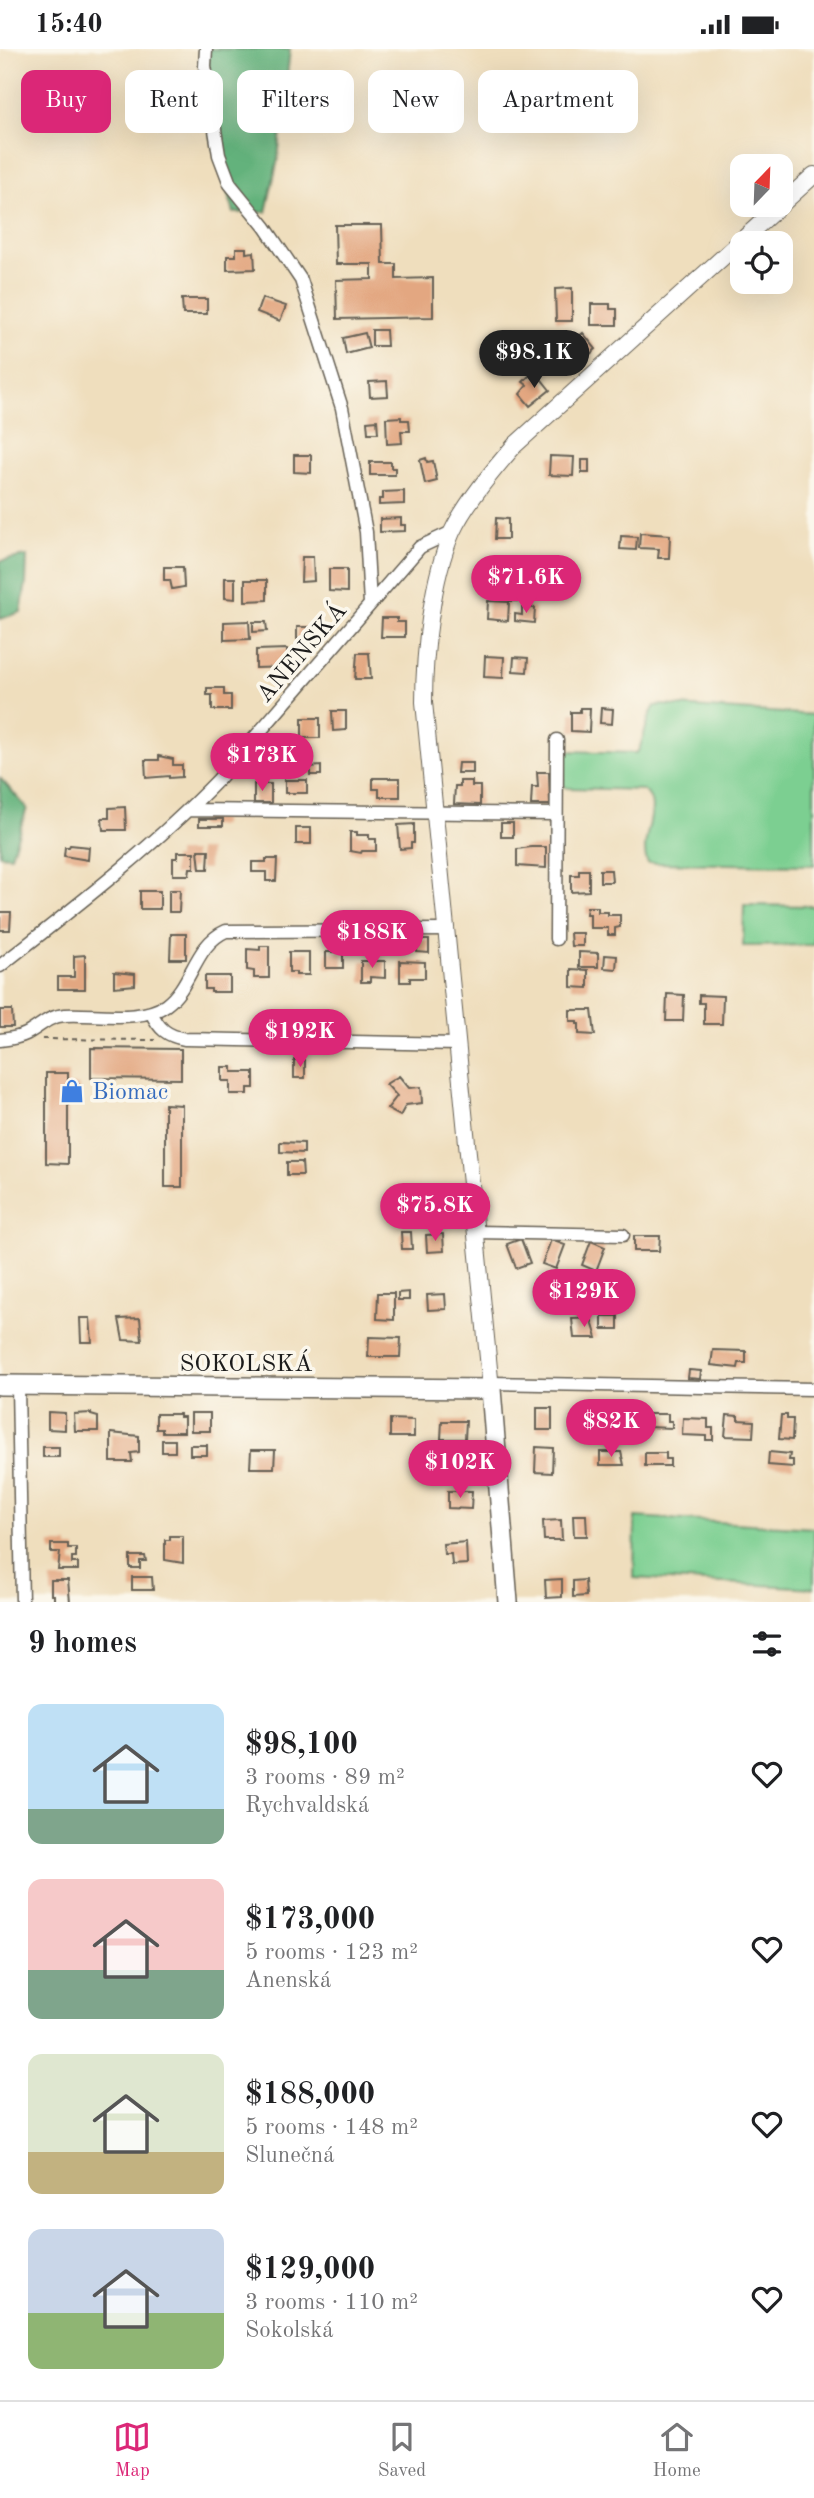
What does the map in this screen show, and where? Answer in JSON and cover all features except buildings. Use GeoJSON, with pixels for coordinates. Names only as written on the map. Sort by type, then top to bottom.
{"type":"FeatureCollection","features":[{"type":"Feature","properties":{"kind":"main road","name":"SOKOLSKÁ"},"geometry":{"type":"LineString","coordinates":[[9,1385],[491,1386]]}},
{"type":"Feature","properties":{"kind":"main road"},"geometry":{"type":"LineString","coordinates":[[491,1386],[508,1602]]}},
{"type":"Feature","properties":{"kind":"street"},"geometry":{"type":"LineString","coordinates":[[206,49],[205,66],[219,155],[230,184],[265,227],[301,280],[342,408],[366,532],[370,604]]}},
{"type":"Feature","properties":{"kind":"street"},"geometry":{"type":"LineString","coordinates":[[491,1386],[425,702],[426,645],[441,569],[453,532],[490,475],[515,445],[814,175]]}},
{"type":"Feature","properties":{"kind":"street","name":"ANENSKÁ"},"geometry":{"type":"LineString","coordinates":[[0,967],[103,885],[189,810],[420,547],[453,532]]}},
{"type":"Feature","properties":{"kind":"street"},"geometry":{"type":"LineString","coordinates":[[556,939],[557,740]]}},
{"type":"Feature","properties":{"kind":"street"},"geometry":{"type":"LineString","coordinates":[[189,810],[556,814]]}},
{"type":"Feature","properties":{"kind":"street"},"geometry":{"type":"LineString","coordinates":[[0,1040],[25,1035],[56,1016],[142,1015],[164,1007],[173,999],[205,947],[214,936],[226,931],[447,930]]}},
{"type":"Feature","properties":{"kind":"street"},"geometry":{"type":"LineString","coordinates":[[150,1012],[162,1031],[172,1037],[201,1040],[458,1044]]}},
{"type":"Feature","properties":{"kind":"street"},"geometry":{"type":"LineString","coordinates":[[477,1232],[623,1235]]}},
{"type":"Feature","properties":{"kind":"street"},"geometry":{"type":"LineString","coordinates":[[9,1385],[22,1602]]}},
{"type":"Feature","properties":{"kind":"street","name":"SOKOLSKÁ"},"geometry":{"type":"LineString","coordinates":[[491,1386],[814,1389]]}},
{"type":"Feature","properties":{"kind":"path"},"geometry":{"type":"LineString","coordinates":[[40,1039],[163,1040],[172,1037]]}},
{"type":"Feature","properties":{"kind":"green space"},"geometry":{"type":"Polygon","coordinates":[[[199,49],[290,49],[288,70],[237,70],[237,133],[281,133],[266,212],[234,213],[210,133],[223,133],[223,70],[201,70],[199,49]]]}},
{"type":"Feature","properties":{"kind":"green space"},"geometry":{"type":"Polygon","coordinates":[[[27,556],[21,612],[0,619],[0,561],[27,556]]]}},
{"type":"Feature","properties":{"kind":"green space"},"geometry":{"type":"Polygon","coordinates":[[[655,706],[814,715],[814,865],[648,863],[645,844],[652,805],[643,790],[563,786],[563,759],[568,751],[636,753],[650,715],[655,706]]]}},
{"type":"Feature","properties":{"kind":"green space"},"geometry":{"type":"Polygon","coordinates":[[[0,778],[27,808],[11,856],[0,855],[0,778]]]}},
{"type":"Feature","properties":{"kind":"green space"},"geometry":{"type":"Polygon","coordinates":[[[744,905],[814,906],[814,945],[743,946],[744,905]]]}},
{"type":"Feature","properties":{"kind":"green space"},"geometry":{"type":"Polygon","coordinates":[[[635,1517],[814,1528],[814,1588],[634,1578],[635,1517]]]}},
{"type":"Feature","properties":{"kind":"place","name":"Biomac"},"geometry":{"type":"Point","coordinates":[72,1091]}}]}
